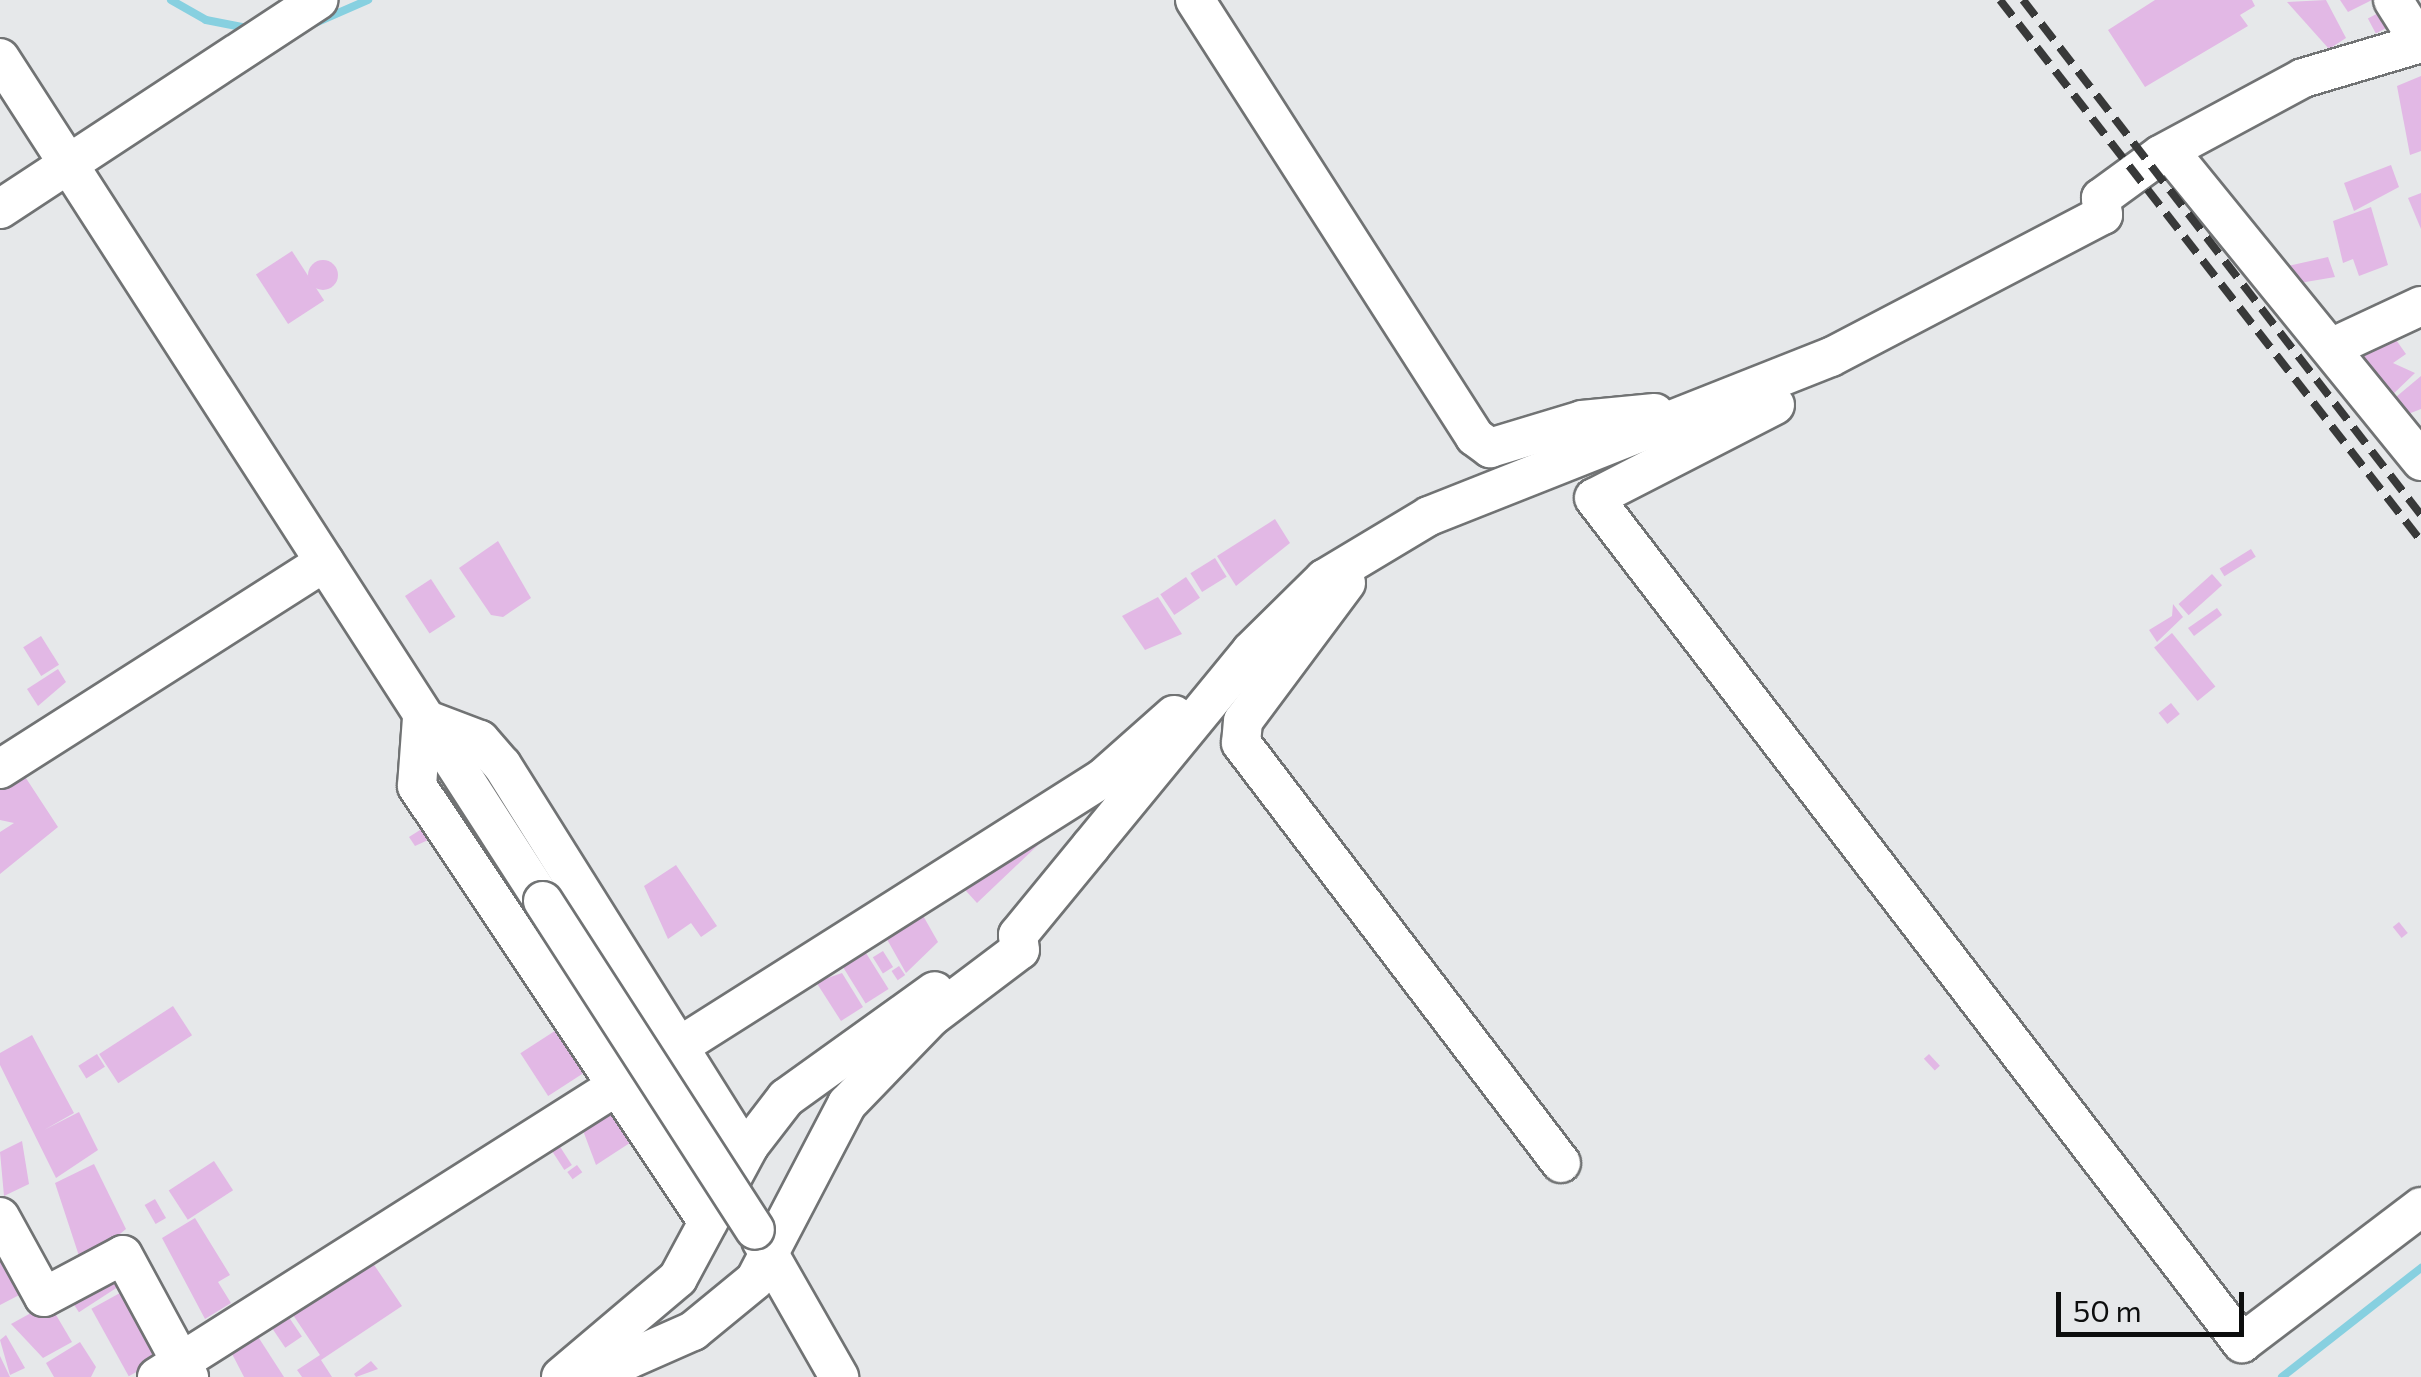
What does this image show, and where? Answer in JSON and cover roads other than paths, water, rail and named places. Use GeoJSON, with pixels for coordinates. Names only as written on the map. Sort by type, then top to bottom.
{"type":"FeatureCollection","features":[{"type":"Feature","properties":{"kind":"street"},"geometry":{"type":"LineString","coordinates":[[0,209],[318,0]]}},
{"type":"Feature","properties":{"kind":"street"},"geometry":{"type":"LineString","coordinates":[[1196,0],[1475,437],[1490,448],[1582,420],[1626,421],[1675,407],[1701,413]]}},
{"type":"Feature","properties":{"kind":"street"},"geometry":{"type":"LineString","coordinates":[[561,1377],[678,1278],[749,1146],[813,1075],[1018,935],[1295,602],[1356,559],[1429,516],[1701,413],[1831,357],[2103,215],[2102,198],[2303,78],[2421,43],[2393,0]]}},
{"type":"Feature","properties":{"kind":"street"},"geometry":{"type":"LineString","coordinates":[[0,58],[771,1256],[839,1377]]}},
{"type":"Feature","properties":{"kind":"street"},"geometry":{"type":"LineString","coordinates":[[2172,153],[2421,461]]}},
{"type":"Feature","properties":{"kind":"street"},"geometry":{"type":"LineString","coordinates":[[2332,347],[2421,306]]}},
{"type":"Feature","properties":{"kind":"street"},"geometry":{"type":"LineString","coordinates":[[1831,357],[1810,387],[1594,498],[2242,1342],[2421,1207]]}},
{"type":"Feature","properties":{"kind":"street"},"geometry":{"type":"LineString","coordinates":[[1356,559],[1243,721],[1241,743],[1561,1162]]}},
{"type":"Feature","properties":{"kind":"street"},"geometry":{"type":"LineString","coordinates":[[0,769],[326,562]]}},
{"type":"Feature","properties":{"kind":"street"},"geometry":{"type":"LineString","coordinates":[[0,1217],[44,1297],[123,1255],[177,1372],[676,1045],[1103,778],[1193,694],[1222,694]]}},
{"type":"Feature","properties":{"kind":"street"},"geometry":{"type":"LineString","coordinates":[[422,718],[480,740],[502,765],[676,1045],[749,1146]]}},
{"type":"Feature","properties":{"kind":"street"},"geometry":{"type":"LineString","coordinates":[[422,718],[417,786],[708,1222]]}},
{"type":"Feature","properties":{"kind":"street"},"geometry":{"type":"LineString","coordinates":[[590,1377],[693,1331],[771,1256],[847,1104],[932,1017],[1020,950],[1018,935]]}},
{"type":"Feature","properties":{"kind":"waterway"},"geometry":{"type":"LineString","coordinates":[[171,0],[206,20],[252,29]]}},
{"type":"Feature","properties":{"kind":"waterway"},"geometry":{"type":"LineString","coordinates":[[315,23],[368,0]]}},
{"type":"Feature","properties":{"kind":"waterway"},"geometry":{"type":"LineString","coordinates":[[2282,1377],[2421,1268]]}},
{"type":"Feature","properties":{"kind":"railway"},"geometry":{"type":"LineString","coordinates":[[2000,0],[2421,541]]}},
{"type":"Feature","properties":{"kind":"railway"},"geometry":{"type":"LineString","coordinates":[[2023,0],[2421,515]]}}]}
